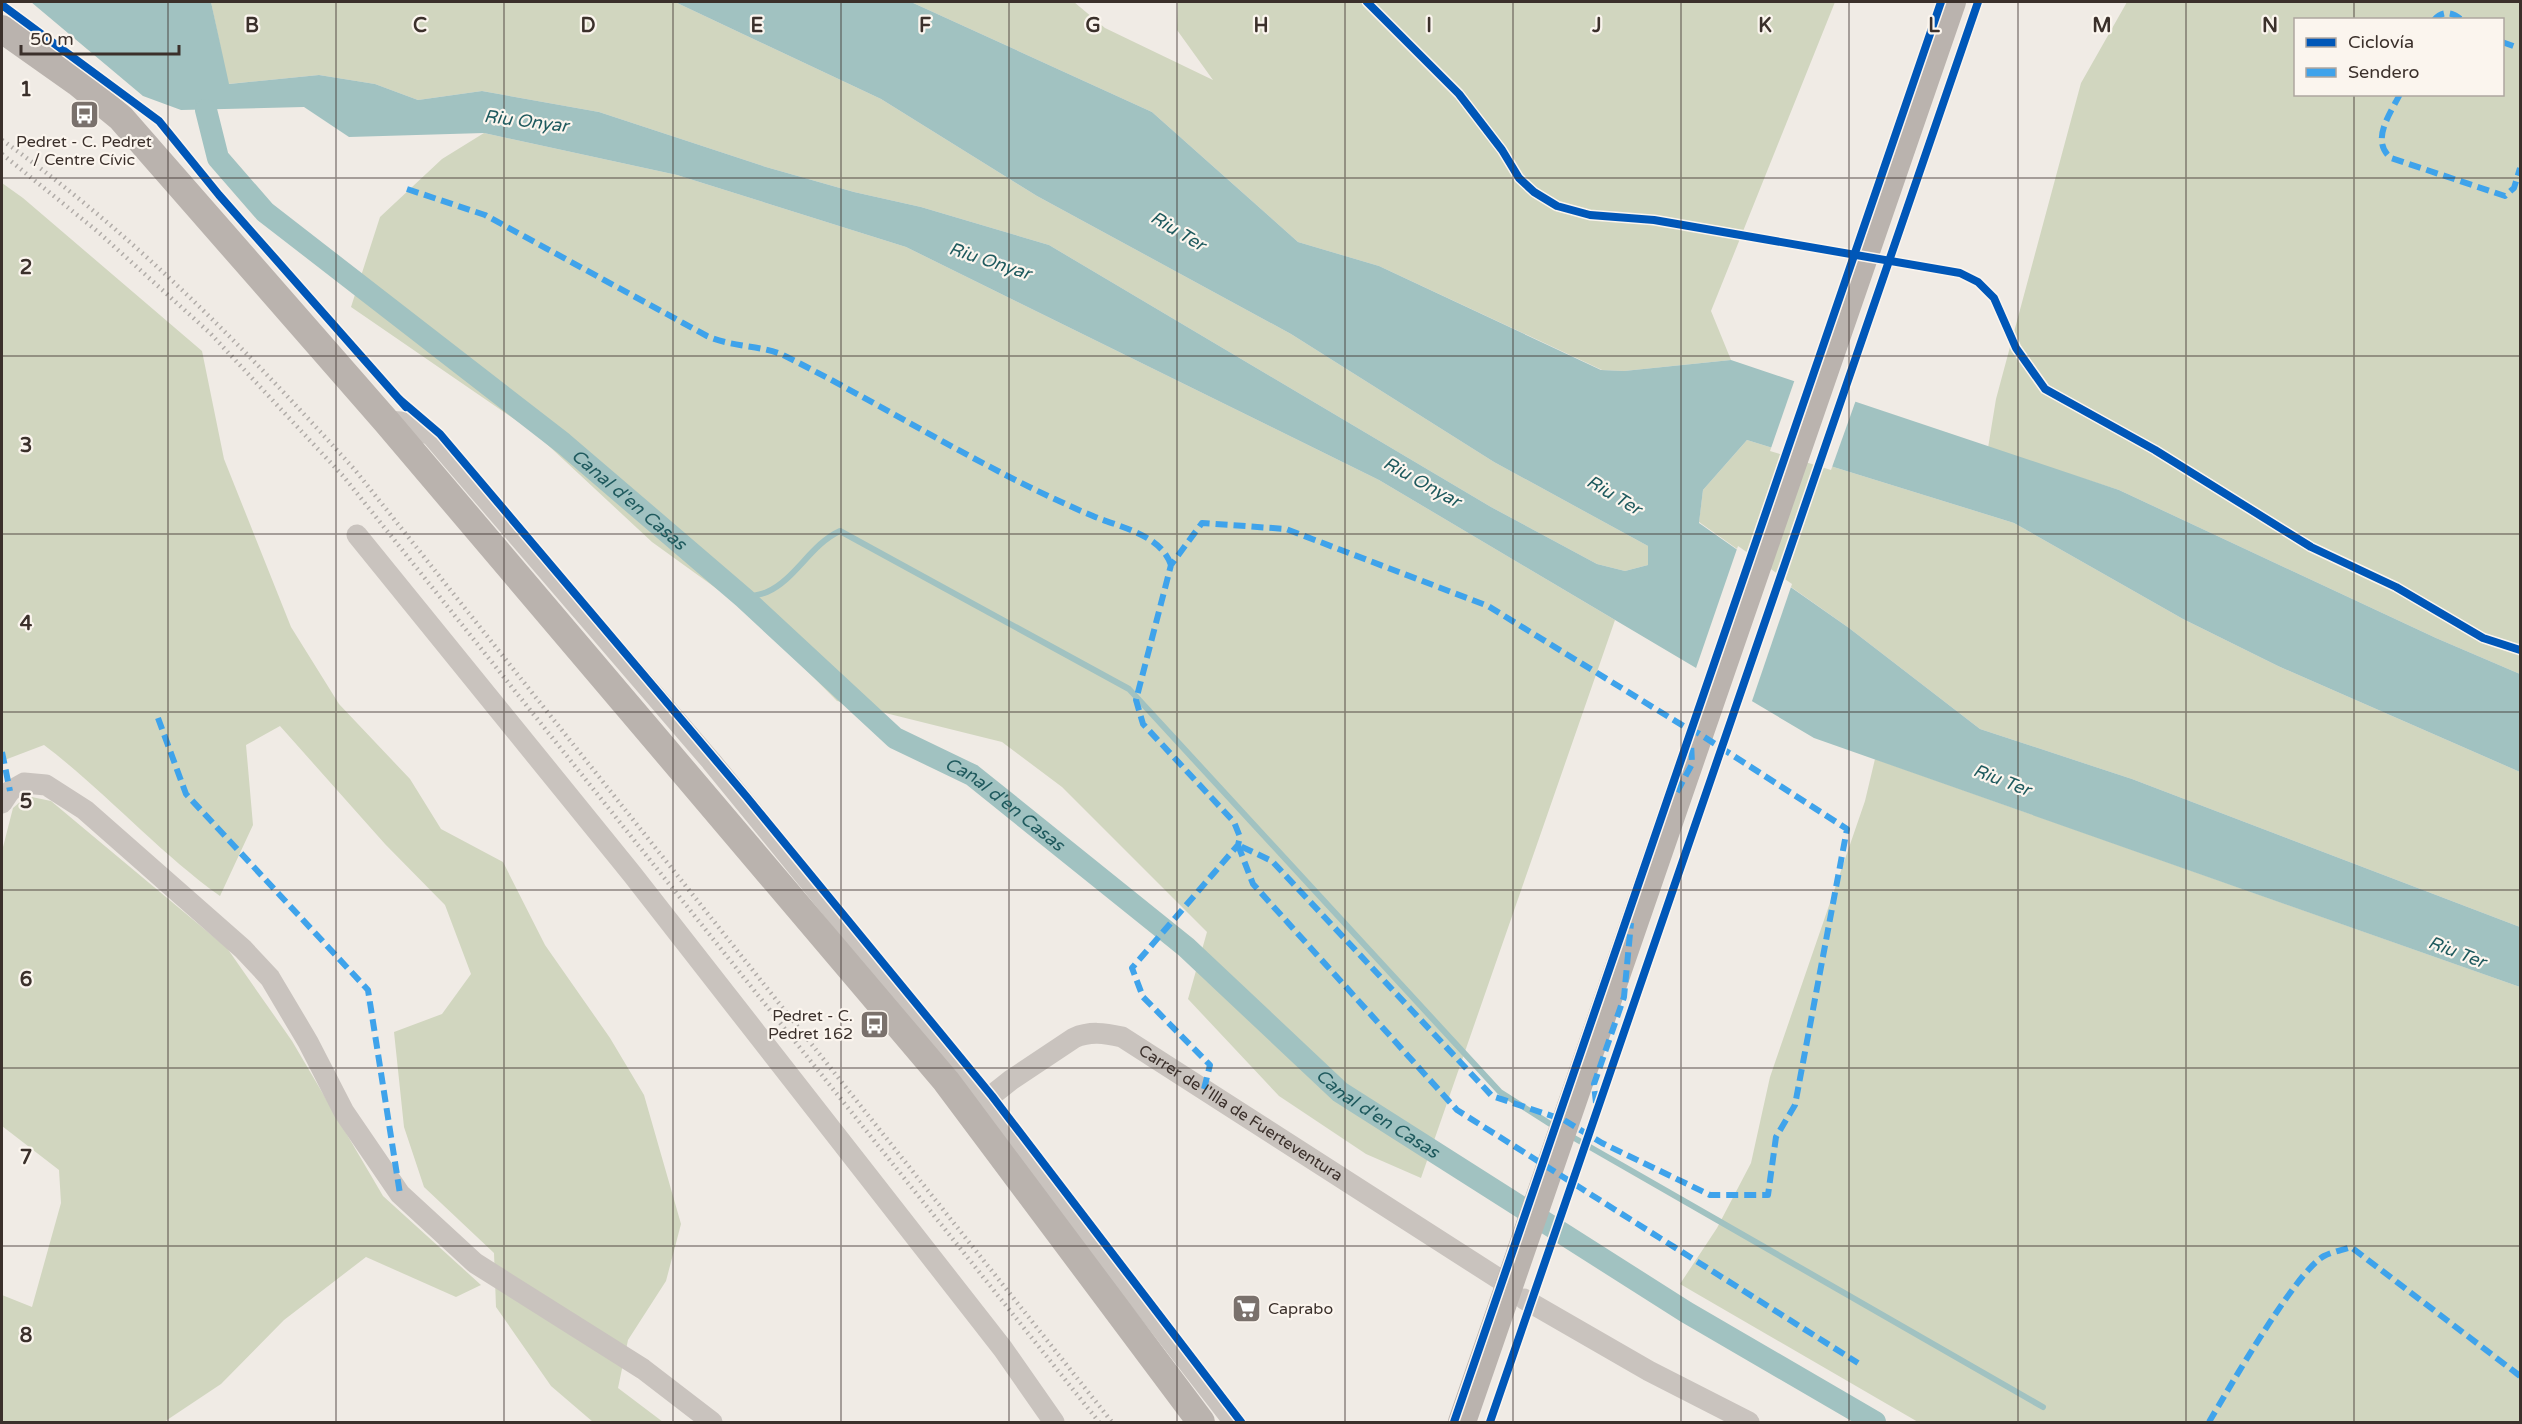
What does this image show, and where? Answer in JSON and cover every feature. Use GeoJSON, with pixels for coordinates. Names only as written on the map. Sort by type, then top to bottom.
{"type":"FeatureCollection","features":[{"type":"Feature","properties":{"kind":"main road"},"geometry":{"type":"LineString","coordinates":[[1481,1422],[1521,1280],[1649,888],[1952,2]]}},
{"type":"Feature","properties":{"kind":"main road"},"geometry":{"type":"LineString","coordinates":[[1462,1422],[1521,1280],[1970,2]]}},
{"type":"Feature","properties":{"kind":"main road"},"geometry":{"type":"LineString","coordinates":[[2,29],[77,82],[121,118],[386,421],[946,1081],[978,1107],[1201,1422]]}},
{"type":"Feature","properties":{"kind":"street"},"geometry":{"type":"LineString","coordinates":[[357,535],[632,874],[1003,1349],[1054,1422]]}},
{"type":"Feature","properties":{"kind":"street"},"geometry":{"type":"LineString","coordinates":[[2,802],[10,791],[24,783],[46,785],[94,817],[243,949],[270,978],[308,1042],[344,1112],[400,1194],[475,1263],[643,1369],[712,1422]]}},
{"type":"Feature","properties":{"kind":"street","name":"Carrer de l'Illa de Fuerteventura"},"geometry":{"type":"LineString","coordinates":[[978,1107],[1074,1038],[1096,1033],[1122,1037],[1521,1280],[1649,1371],[1749,1422]]}},
{"type":"Feature","properties":{"kind":"street"},"geometry":{"type":"LineString","coordinates":[[978,1107],[1234,1422]]}},
{"type":"Feature","properties":{"kind":"green space"},"geometry":{"type":"Polygon","coordinates":[[[211,2],[675,2],[881,99],[1037,196],[1291,334],[1494,462],[1648,546],[1648,565],[1625,571],[1597,564],[1491,507],[1049,245],[921,207],[854,192],[766,167],[599,112],[482,91],[418,100],[375,84],[319,75],[228,84],[211,2]]]}},
{"type":"Feature","properties":{"kind":"green space"},"geometry":{"type":"Polygon","coordinates":[[[911,2],[1074,2],[1105,28],[1213,80],[1177,30],[1178,2],[1835,2],[1711,311],[1731,360],[1624,371],[1602,370],[1379,266],[1298,242],[1152,112],[911,2]]]}},
{"type":"Feature","properties":{"kind":"green space"},"geometry":{"type":"Polygon","coordinates":[[[2127,2],[2520,2],[2520,674],[2436,638],[2119,490],[1988,448],[1996,399],[2081,83],[2127,2]]]}},
{"type":"Feature","properties":{"kind":"green space"},"geometry":{"type":"Polygon","coordinates":[[[484,133],[677,175],[906,247],[1379,480],[1615,620],[1421,1178],[1366,1154],[1279,1096],[1188,999],[1207,932],[1062,787],[1002,742],[837,701],[749,612],[652,542],[536,434],[351,307],[380,217],[442,159],[484,133]]]}},
{"type":"Feature","properties":{"kind":"green space"},"geometry":{"type":"Polygon","coordinates":[[[2,183],[23,198],[202,351],[224,459],[291,627],[339,704],[410,779],[441,829],[503,862],[545,945],[610,1038],[644,1095],[681,1224],[666,1281],[628,1340],[618,1388],[663,1422],[593,1422],[551,1386],[496,1307],[494,1253],[424,1187],[404,1127],[394,1032],[442,1014],[471,974],[445,905],[385,844],[280,726],[246,745],[253,825],[220,896],[197,879],[89,782],[44,745],[2,761],[2,183]]]}},
{"type":"Feature","properties":{"kind":"green space"},"geometry":{"type":"Polygon","coordinates":[[[1747,440],[2014,523],[2183,619],[2278,666],[2520,772],[2520,927],[2132,779],[1980,729],[1849,628],[1699,522],[1703,490],[1747,440]]]}},
{"type":"Feature","properties":{"kind":"green space"},"geometry":{"type":"Polygon","coordinates":[[[1875,759],[2520,987],[2520,1422],[1918,1422],[1680,1284],[1717,1228],[1751,1163],[1770,1077],[1865,801],[1875,759]]]}},
{"type":"Feature","properties":{"kind":"green space"},"geometry":{"type":"Polygon","coordinates":[[[27,796],[51,801],[227,948],[292,1041],[383,1196],[481,1285],[456,1297],[366,1257],[284,1320],[221,1384],[164,1422],[2,1422],[2,1295],[32,1307],[61,1203],[59,1170],[2,1126],[2,851],[13,808],[27,796]]]}},
{"type":"Feature","properties":{"kind":"water"},"geometry":{"type":"Polygon","coordinates":[[[31,2],[211,2],[229,84],[319,75],[375,84],[418,100],[482,91],[599,112],[766,167],[854,192],[921,207],[1049,245],[1491,507],[1597,564],[1625,571],[1648,565],[1648,546],[1494,462],[1291,334],[1037,196],[881,99],[675,2],[911,2],[1152,112],[1298,242],[1379,266],[1601,370],[1624,371],[1731,360],[2119,490],[2436,638],[2520,674],[2520,772],[2278,666],[2183,619],[2014,523],[1747,440],[1703,490],[1699,523],[1849,628],[1980,729],[2132,779],[2520,927],[2520,987],[1814,738],[1379,480],[906,247],[677,175],[484,133],[349,137],[304,107],[181,110],[143,96],[31,2]]]}},
{"type":"Feature","properties":{"kind":"pier"},"geometry":{"type":"Polygon","coordinates":[[[1795,379],[1856,400],[1831,470],[1770,451],[1795,379]]]}},
{"type":"Feature","properties":{"kind":"pier"},"geometry":{"type":"Polygon","coordinates":[[[1738,546],[1792,584],[1751,704],[1695,671],[1738,546]]]}},
{"type":"Feature","properties":{"kind":"waterway","name":"Canal d'en Casas"},"geometry":{"type":"LineString","coordinates":[[206,110],[218,158],[265,212],[563,443],[744,598],[895,738],[972,775],[1186,947],[1340,1092],[1686,1312],[1875,1422]]}},
{"type":"Feature","properties":{"kind":"waterway"},"geometry":{"type":"LineString","coordinates":[[744,598],[764,593],[777,586],[795,571],[820,544],[840,531],[1129,689],[1500,1092],[1555,1127]]}},
{"type":"Feature","properties":{"kind":"waterway"},"geometry":{"type":"LineString","coordinates":[[1569,1135],[2043,1407]]}},
{"type":"Feature","properties":{"kind":"railway"},"geometry":{"type":"LineString","coordinates":[[2,140],[98,214],[187,295],[273,381],[355,470],[1112,1422]]}},
{"type":"Feature","properties":{"kind":"railway"},"geometry":{"type":"LineString","coordinates":[[2,154],[97,231],[210,333],[344,477],[1099,1422]]}},
{"type":"Feature","properties":{"kind":"marked path"},"geometry":{"type":"LineString","coordinates":[[2437,18],[2444,13],[2459,18]]}},
{"type":"Feature","properties":{"kind":"marked path"},"geometry":{"type":"LineString","coordinates":[[2504,43],[2519,48]]}},
{"type":"Feature","properties":{"kind":"marked path"},"geometry":{"type":"LineString","coordinates":[[2399,96],[2387,119],[2382,136],[2382,144],[2391,158],[2505,196],[2514,188],[2520,168]]}},
{"type":"Feature","properties":{"kind":"marked path"},"geometry":{"type":"LineString","coordinates":[[407,189],[485,215],[707,336],[781,354],[1013,479],[1093,516],[1138,533],[1158,546],[1166,554],[1171,565]]}},
{"type":"Feature","properties":{"kind":"marked path"},"geometry":{"type":"LineString","coordinates":[[1204,1089],[1210,1065],[1143,997],[1132,968],[1238,845],[1240,837],[1234,822],[1143,724],[1136,700],[1171,565],[1202,523],[1286,529],[1488,606],[1698,733],[1847,829],[1795,1105],[1776,1137],[1768,1195],[1710,1195],[1602,1143],[1564,1120],[1492,1096],[1272,861],[1238,845]]}},
{"type":"Feature","properties":{"kind":"marked path"},"geometry":{"type":"LineString","coordinates":[[158,718],[186,794],[368,990],[400,1194]]}},
{"type":"Feature","properties":{"kind":"marked path"},"geometry":{"type":"LineString","coordinates":[[1677,792],[1692,764],[1691,742]]}},
{"type":"Feature","properties":{"kind":"marked path"},"geometry":{"type":"LineString","coordinates":[[2,752],[10,791]]}},
{"type":"Feature","properties":{"kind":"marked path"},"geometry":{"type":"LineString","coordinates":[[1238,845],[1253,884],[1457,1110],[1858,1363]]}},
{"type":"Feature","properties":{"kind":"marked path"},"geometry":{"type":"LineString","coordinates":[[1596,1103],[1594,1084],[1624,997],[1631,923]]}},
{"type":"Feature","properties":{"kind":"marked path"},"geometry":{"type":"LineString","coordinates":[[2209,1422],[2246,1359],[2297,1284],[2324,1256],[2351,1247],[2520,1376]]}},
{"type":"Feature","properties":{"kind":"cycle path"},"geometry":{"type":"LineString","coordinates":[[1367,2],[1459,94],[1502,150],[1519,178],[1534,192],[1557,206],[1590,215],[1654,220],[1960,273],[1978,282],[1994,298],[2016,348],[2045,389],[2155,450],[2311,547],[2396,587],[2483,638],[2520,650]]}},
{"type":"Feature","properties":{"kind":"cycle path"},"geometry":{"type":"LineString","coordinates":[[1454,1422],[1941,2]]}},
{"type":"Feature","properties":{"kind":"cycle path"},"geometry":{"type":"LineString","coordinates":[[1490,1422],[1978,2]]}},
{"type":"Feature","properties":{"kind":"cycle path"},"geometry":{"type":"LineString","coordinates":[[2,5],[159,121],[219,195],[406,407]]}},
{"type":"Feature","properties":{"kind":"cycle path"},"geometry":{"type":"LineString","coordinates":[[399,399],[440,434],[746,796],[992,1096],[1241,1422]]}},
{"type":"Feature","properties":{"kind":"place","name":"Pedret - C. Pedret / Centre Cívic"},"geometry":{"type":"Point","coordinates":[84,114]}},
{"type":"Feature","properties":{"kind":"place","name":"Pedret - C. Pedret 162"},"geometry":{"type":"Point","coordinates":[874,1025]}},
{"type":"Feature","properties":{"kind":"place","name":"Caprabo"},"geometry":{"type":"Point","coordinates":[1247,1309]}},
{"type":"Feature","properties":{"kind":"water label","name":"Riu Onyar"},"geometry":{"type":"Point","coordinates":[526,121]}},
{"type":"Feature","properties":{"kind":"water label","name":"Riu Ter"},"geometry":{"type":"Point","coordinates":[1178,231]}},
{"type":"Feature","properties":{"kind":"water label","name":"Riu Onyar"},"geometry":{"type":"Point","coordinates":[990,261]}},
{"type":"Feature","properties":{"kind":"water label","name":"Riu Onyar"},"geometry":{"type":"Point","coordinates":[1422,482]}},
{"type":"Feature","properties":{"kind":"water label","name":"Riu Ter"},"geometry":{"type":"Point","coordinates":[1614,495]}},
{"type":"Feature","properties":{"kind":"water label","name":"Riu Ter"},"geometry":{"type":"Point","coordinates":[2002,780]}},
{"type":"Feature","properties":{"kind":"water label","name":"Riu Ter"},"geometry":{"type":"Point","coordinates":[2457,952]}}]}
